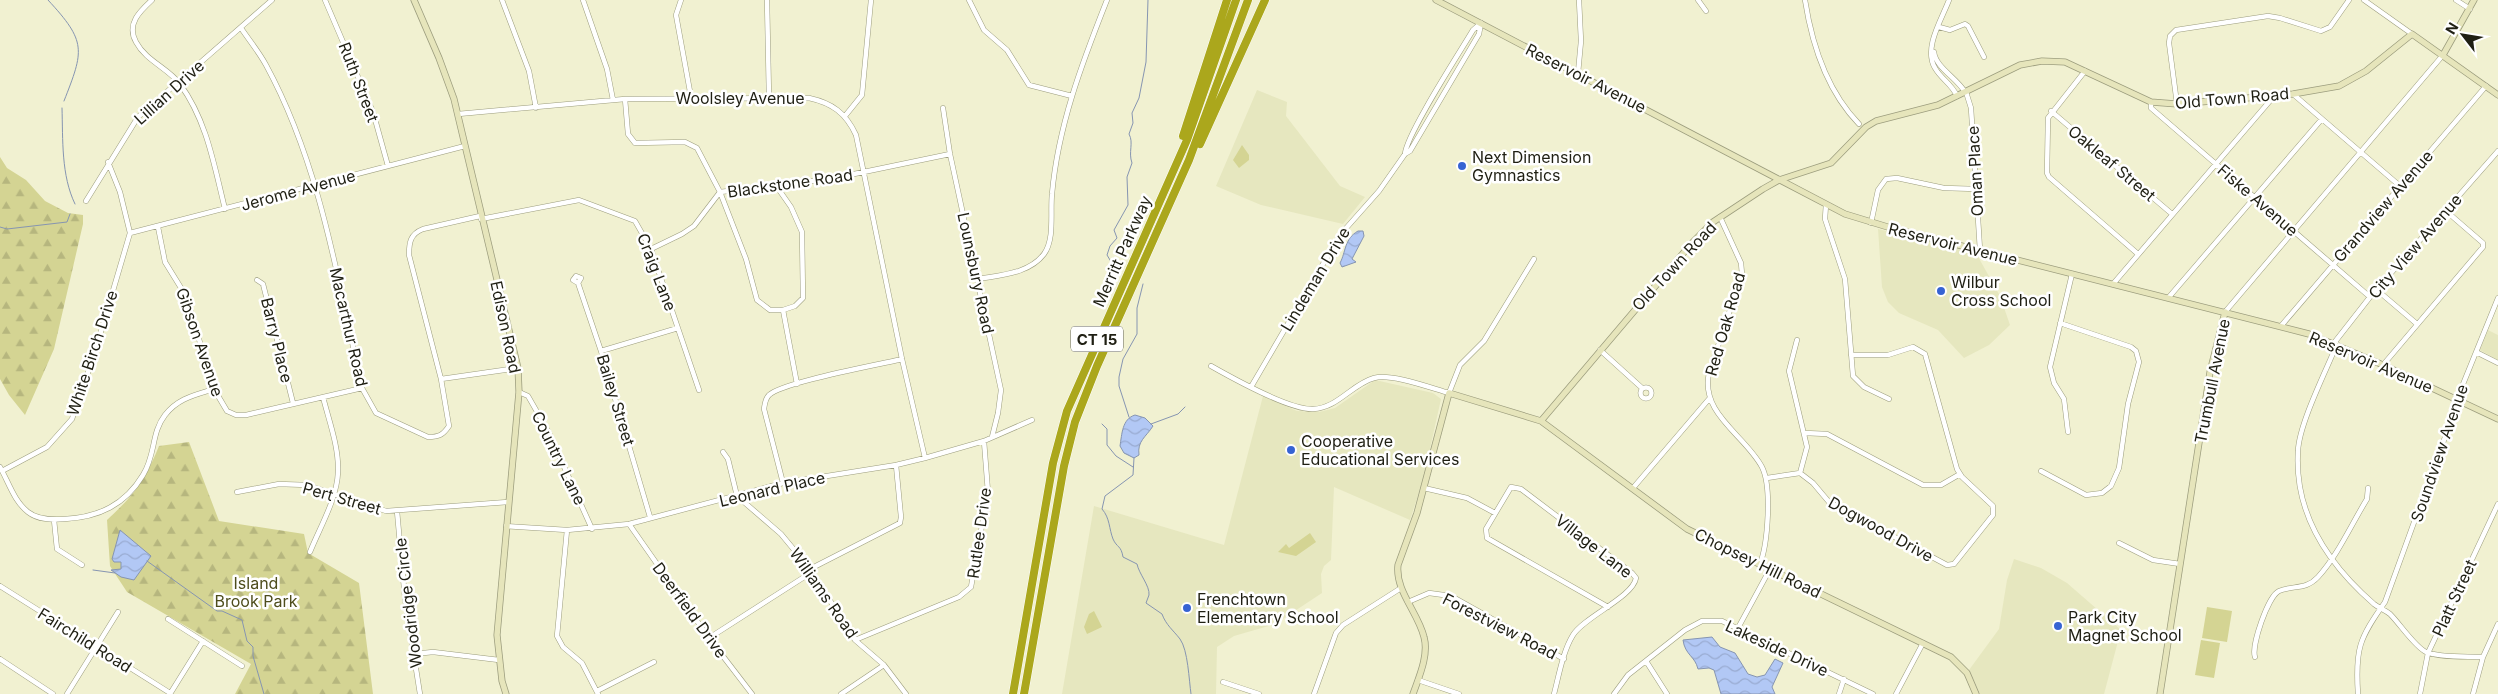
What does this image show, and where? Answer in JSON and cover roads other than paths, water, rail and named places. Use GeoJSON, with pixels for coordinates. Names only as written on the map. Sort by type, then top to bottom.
{"type":"FeatureCollection","features":[{"type":"Feature","properties":{"kind":"highway"},"geometry":{"type":"LineString","coordinates":[[1162,195],[1162,186],[1187,125],[1227,0]]}},
{"type":"Feature","properties":{"kind":"highway","name":"Merritt Parkway"},"geometry":{"type":"LineString","coordinates":[[1013,694],[1053,463],[1067,411],[1200,106],[1236,0]]}},
{"type":"Feature","properties":{"kind":"highway","name":"Merritt Parkway"},"geometry":{"type":"LineString","coordinates":[[1024,694],[1064,466],[1075,422],[1096,366],[1175,192],[1210,106],[1248,0]]}},
{"type":"Feature","properties":{"kind":"highway"},"geometry":{"type":"LineString","coordinates":[[1175,192],[1184,180],[1265,0]]}},
{"type":"Feature","properties":{"kind":"main road","name":"Edison Road"},"geometry":{"type":"LineString","coordinates":[[414,0],[449,82],[458,114],[480,217],[518,368],[519,392],[497,635],[499,660],[506,694]]}},
{"type":"Feature","properties":{"kind":"main road","name":"Reservoir Avenue"},"geometry":{"type":"LineString","coordinates":[[1436,0],[1779,180],[1826,204],[1871,223],[2281,326],[2336,344],[2383,364],[2498,419]]}},
{"type":"Feature","properties":{"kind":"main road"},"geometry":{"type":"LineString","coordinates":[[2443,56],[2474,0]]}},
{"type":"Feature","properties":{"kind":"main road","name":"Old Town Road"},"geometry":{"type":"LineString","coordinates":[[1541,421],[1706,228],[1779,180],[1831,163],[1866,126],[1876,121],[1938,104],[2010,70],[2042,61],[2065,62],[2151,102],[2176,104],[2292,94],[2329,88],[2348,82],[2366,71],[2412,34]]}},
{"type":"Feature","properties":{"kind":"main road"},"geometry":{"type":"LineString","coordinates":[[2412,34],[2498,95]]}},
{"type":"Feature","properties":{"kind":"main road","name":"Trumbull Avenue"},"geometry":{"type":"LineString","coordinates":[[2160,694],[2210,372],[2225,312]]}},
{"type":"Feature","properties":{"kind":"main road"},"geometry":{"type":"LineString","coordinates":[[1413,694],[1424,660],[1425,638],[1415,612],[1401,588],[1397,572],[1424,488],[1449,393],[1541,421]]}},
{"type":"Feature","properties":{"kind":"main road","name":"Chopsey Hill Road"},"geometry":{"type":"LineString","coordinates":[[1541,421],[1687,528],[1951,657],[1967,673],[1976,694]]}},
{"type":"Feature","properties":{"kind":"street"},"geometry":{"type":"LineString","coordinates":[[152,0],[136,16],[133,28],[136,42],[150,58],[179,83],[203,123],[225,209]]}},
{"type":"Feature","properties":{"kind":"street","name":"Lillian Drive"},"geometry":{"type":"LineString","coordinates":[[86,201],[108,162],[138,117],[272,0]]}},
{"type":"Feature","properties":{"kind":"street","name":"Ruth Street"},"geometry":{"type":"LineString","coordinates":[[325,0],[373,112],[388,166]]}},
{"type":"Feature","properties":{"kind":"street"},"geometry":{"type":"LineString","coordinates":[[502,0],[529,71],[536,108]]}},
{"type":"Feature","properties":{"kind":"street"},"geometry":{"type":"LineString","coordinates":[[583,0],[607,69],[613,100]]}},
{"type":"Feature","properties":{"kind":"street"},"geometry":{"type":"LineString","coordinates":[[681,0],[676,15],[691,97]]}},
{"type":"Feature","properties":{"kind":"street"},"geometry":{"type":"LineString","coordinates":[[767,0],[769,97]]}},
{"type":"Feature","properties":{"kind":"street"},"geometry":{"type":"LineString","coordinates":[[845,116],[858,101],[864,82],[871,0]]}},
{"type":"Feature","properties":{"kind":"street"},"geometry":{"type":"LineString","coordinates":[[969,0],[984,30],[1007,50],[1022,70],[1029,85],[1072,96]]}},
{"type":"Feature","properties":{"kind":"street"},"geometry":{"type":"LineString","coordinates":[[978,279],[1024,270],[1036,263],[1047,248],[1054,165],[1076,78],[1108,0]]}},
{"type":"Feature","properties":{"kind":"street"},"geometry":{"type":"LineString","coordinates":[[1578,73],[1581,41],[1579,0]]}},
{"type":"Feature","properties":{"kind":"street"},"geometry":{"type":"LineString","coordinates":[[1698,0],[1706,11]]}},
{"type":"Feature","properties":{"kind":"street"},"geometry":{"type":"LineString","coordinates":[[1805,0],[1810,34],[1840,102],[1859,124]]}},
{"type":"Feature","properties":{"kind":"street"},"geometry":{"type":"LineString","coordinates":[[1949,0],[1932,47],[1932,62],[1935,69],[1954,88],[1957,96]]}},
{"type":"Feature","properties":{"kind":"street"},"geometry":{"type":"LineString","coordinates":[[2176,104],[2169,43],[2170,36],[2176,30],[2268,16],[2321,31],[2330,27],[2349,0]]}},
{"type":"Feature","properties":{"kind":"street"},"geometry":{"type":"LineString","coordinates":[[2364,0],[2412,34]]}},
{"type":"Feature","properties":{"kind":"street"},"geometry":{"type":"LineString","coordinates":[[2456,0],[2470,9]]}},
{"type":"Feature","properties":{"kind":"street","name":"Lindeman Drive"},"geometry":{"type":"LineString","coordinates":[[1405,154],[1410,140],[1434,96],[1473,30],[1481,23]]}},
{"type":"Feature","properties":{"kind":"street","name":"Lindeman Drive"},"geometry":{"type":"LineString","coordinates":[[1251,387],[1340,236],[1382,188],[1405,154],[1415,143],[1479,34],[1481,23]]}},
{"type":"Feature","properties":{"kind":"street"},"geometry":{"type":"LineString","coordinates":[[1939,28],[1950,30],[1965,24],[1968,26],[1984,56]]}},
{"type":"Feature","properties":{"kind":"street","name":"Macarthur Road"},"geometry":{"type":"LineString","coordinates":[[240,28],[266,64],[290,116],[314,186],[362,388],[376,414],[428,437],[437,437],[444,433],[449,426],[440,379],[409,255],[410,240],[415,232],[423,229],[480,217]]}},
{"type":"Feature","properties":{"kind":"street"},"geometry":{"type":"LineString","coordinates":[[1936,34],[1934,51],[1936,61],[1955,78],[1966,92]]}},
{"type":"Feature","properties":{"kind":"street","name":"Trumbull Avenue"},"geometry":{"type":"LineString","coordinates":[[2225,312],[2443,56]]}},
{"type":"Feature","properties":{"kind":"street"},"geometry":{"type":"LineString","coordinates":[[2085,71],[2051,111],[2047,122],[2049,177],[2138,254]]}},
{"type":"Feature","properties":{"kind":"street","name":"Grandview Avenue"},"geometry":{"type":"LineString","coordinates":[[2281,326],[2486,86]]}},
{"type":"Feature","properties":{"kind":"street","name":"Oman Place"},"geometry":{"type":"LineString","coordinates":[[1966,92],[1971,108],[1980,250]]}},
{"type":"Feature","properties":{"kind":"street"},"geometry":{"type":"LineString","coordinates":[[2292,94],[2360,154],[2400,186]]}},
{"type":"Feature","properties":{"kind":"street"},"geometry":{"type":"LineString","coordinates":[[2113,284],[2275,95]]}},
{"type":"Feature","properties":{"kind":"street"},"geometry":{"type":"LineString","coordinates":[[1434,96],[1441,99]]}},
{"type":"Feature","properties":{"kind":"street","name":"Woolsley Avenue"},"geometry":{"type":"LineString","coordinates":[[458,114],[624,99],[691,97],[769,97],[822,101],[833,106],[845,116],[856,135],[902,359],[925,458]]}},
{"type":"Feature","properties":{"kind":"street"},"geometry":{"type":"LineString","coordinates":[[624,99],[630,139],[643,144],[685,142],[697,148],[720,192],[746,259],[757,300],[770,310],[783,310],[795,306],[802,298],[802,232],[791,207],[777,187]]}},
{"type":"Feature","properties":{"kind":"street","name":"Fiske Avenue"},"geometry":{"type":"LineString","coordinates":[[2151,102],[2151,108],[2370,297]]}},
{"type":"Feature","properties":{"kind":"street"},"geometry":{"type":"LineString","coordinates":[[1428,107],[1434,111]]}},
{"type":"Feature","properties":{"kind":"street","name":"Lounsbury Road"},"geometry":{"type":"LineString","coordinates":[[943,108],[950,154],[1001,390],[992,437]]}},
{"type":"Feature","properties":{"kind":"street","name":"Oakleaf Street"},"geometry":{"type":"LineString","coordinates":[[2051,111],[2172,214]]}},
{"type":"Feature","properties":{"kind":"street"},"geometry":{"type":"LineString","coordinates":[[2169,297],[2321,120]]}},
{"type":"Feature","properties":{"kind":"street"},"geometry":{"type":"LineString","coordinates":[[1410,140],[1415,143]]}},
{"type":"Feature","properties":{"kind":"street","name":"Jerome Avenue"},"geometry":{"type":"LineString","coordinates":[[130,233],[465,146]]}},
{"type":"Feature","properties":{"kind":"street","name":"City View Avenue"},"geometry":{"type":"LineString","coordinates":[[2428,653],[2389,613],[2375,605],[2332,559],[2312,530],[2304,510],[2298,479],[2298,448],[2301,432],[2336,344],[2370,297],[2498,151]]}},
{"type":"Feature","properties":{"kind":"street","name":"Blackstone Road"},"geometry":{"type":"LineString","coordinates":[[651,249],[694,226],[720,192],[777,187],[864,172],[950,154]]}},
{"type":"Feature","properties":{"kind":"street"},"geometry":{"type":"LineString","coordinates":[[108,162],[120,192],[130,233]]}},
{"type":"Feature","properties":{"kind":"street"},"geometry":{"type":"LineString","coordinates":[[1871,223],[1878,190],[1886,178],[1892,177],[1944,188],[1976,189]]}},
{"type":"Feature","properties":{"kind":"street","name":"Craig Lane"},"geometry":{"type":"LineString","coordinates":[[480,217],[579,200],[635,221],[651,249],[699,390]]}},
{"type":"Feature","properties":{"kind":"street"},"geometry":{"type":"LineString","coordinates":[[1826,204],[1825,219],[1846,279],[1852,371],[1858,382],[1889,399]]}},
{"type":"Feature","properties":{"kind":"street"},"geometry":{"type":"LineString","coordinates":[[2383,364],[2484,245],[2446,211]]}},
{"type":"Feature","properties":{"kind":"street","name":"Red Oak Road"},"geometry":{"type":"LineString","coordinates":[[1720,217],[1741,263],[1742,274],[1710,374],[1709,399],[1721,418],[1756,457],[1767,478],[1767,543],[1760,564]]}},
{"type":"Feature","properties":{"kind":"street","name":"Gibson Avenue"},"geometry":{"type":"LineString","coordinates":[[158,227],[165,262],[186,296],[214,389],[227,411],[236,415],[261,412],[362,388]]}},
{"type":"Feature","properties":{"kind":"street","name":"White Birch Drive"},"geometry":{"type":"LineString","coordinates":[[1,469],[47,447],[72,418],[94,355],[130,233]]}},
{"type":"Feature","properties":{"kind":"street"},"geometry":{"type":"LineString","coordinates":[[1211,366],[1251,387],[1297,406],[1310,409],[1330,405],[1363,383],[1376,377],[1449,393],[1460,365],[1484,341],[1534,259]]}},
{"type":"Feature","properties":{"kind":"street"},"geometry":{"type":"LineString","coordinates":[[2068,432],[2064,399],[2054,383],[2050,367],[2072,274]]}},
{"type":"Feature","properties":{"kind":"street","name":"Barry Place"},"geometry":{"type":"LineString","coordinates":[[257,280],[264,284],[293,404]]}},
{"type":"Feature","properties":{"kind":"street","name":"Bailey Street"},"geometry":{"type":"LineString","coordinates":[[578,283],[602,351],[650,517]]}},
{"type":"Feature","properties":{"kind":"street"},"geometry":{"type":"LineString","coordinates":[[2377,290],[2417,324]]}},
{"type":"Feature","properties":{"kind":"street","name":"Soundview Avenue"},"geometry":{"type":"LineString","coordinates":[[2358,694],[2357,659],[2360,644],[2369,625],[2381,608],[2476,352],[2497,306],[2498,298]]}},
{"type":"Feature","properties":{"kind":"street"},"geometry":{"type":"LineString","coordinates":[[783,310],[797,384]]}},
{"type":"Feature","properties":{"kind":"street"},"geometry":{"type":"LineString","coordinates":[[2041,471],[2086,495],[2102,493],[2111,486],[2119,468],[2128,404],[2139,362],[2136,351],[2131,347],[2060,323]]}},
{"type":"Feature","properties":{"kind":"street"},"geometry":{"type":"LineString","coordinates":[[602,351],[678,328]]}},
{"type":"Feature","properties":{"kind":"street"},"geometry":{"type":"LineString","coordinates":[[1767,478],[1787,473],[1800,473],[1807,449],[1789,374],[1797,340]]}},
{"type":"Feature","properties":{"kind":"street","name":"Dogwood Drive"},"geometry":{"type":"LineString","coordinates":[[1800,473],[1813,483],[1829,502],[1950,565],[1962,553],[1994,511],[1991,503],[1960,474],[1950,447],[1925,354],[1913,347],[1888,355],[1851,355]]}},
{"type":"Feature","properties":{"kind":"street"},"geometry":{"type":"LineString","coordinates":[[1600,350],[1642,388]]}},
{"type":"Feature","properties":{"kind":"street"},"geometry":{"type":"LineString","coordinates":[[2476,352],[2498,363]]}},
{"type":"Feature","properties":{"kind":"street"},"geometry":{"type":"LineString","coordinates":[[783,483],[764,409],[765,399],[771,393],[797,384],[902,359]]}},
{"type":"Feature","properties":{"kind":"street"},"geometry":{"type":"LineString","coordinates":[[440,379],[518,368]]}},
{"type":"Feature","properties":{"kind":"street"},"geometry":{"type":"LineString","coordinates":[[1,469],[19,504],[30,514],[54,520],[87,518],[118,503],[132,491],[152,458],[158,426],[165,414],[178,402],[187,397],[214,389]]}},
{"type":"Feature","properties":{"kind":"street","name":"Country Lane"},"geometry":{"type":"LineString","coordinates":[[519,392],[528,396],[548,431],[592,529]]}},
{"type":"Feature","properties":{"kind":"street"},"geometry":{"type":"LineString","coordinates":[[310,552],[334,493],[338,474],[338,458],[323,397]]}},
{"type":"Feature","properties":{"kind":"street"},"geometry":{"type":"LineString","coordinates":[[1633,488],[1709,399]]}},
{"type":"Feature","properties":{"kind":"street","name":"Leonard Place"},"geometry":{"type":"LineString","coordinates":[[506,526],[567,530],[629,524],[783,483],[896,465],[925,458],[984,441],[1032,420]]}},
{"type":"Feature","properties":{"kind":"street"},"geometry":{"type":"LineString","coordinates":[[1804,433],[1827,434],[1923,485],[1941,485],[1960,474]]}},
{"type":"Feature","properties":{"kind":"street","name":"Rutlee Drive"},"geometry":{"type":"LineString","coordinates":[[855,640],[959,597],[971,587],[988,492],[984,441]]}},
{"type":"Feature","properties":{"kind":"street"},"geometry":{"type":"LineString","coordinates":[[723,452],[728,460],[738,496]]}},
{"type":"Feature","properties":{"kind":"street"},"geometry":{"type":"LineString","coordinates":[[709,638],[811,571],[900,523],[896,465]]}},
{"type":"Feature","properties":{"kind":"street","name":"Pert Street"},"geometry":{"type":"LineString","coordinates":[[238,492],[291,484],[307,485],[372,507],[398,511],[508,502]]}},
{"type":"Feature","properties":{"kind":"street","name":"Village Lane"},"geometry":{"type":"LineString","coordinates":[[1495,513],[1507,490],[1511,487],[1518,487],[1632,573],[1636,578],[1634,585],[1575,632],[1564,659],[1554,694]]}},
{"type":"Feature","properties":{"kind":"street"},"geometry":{"type":"LineString","coordinates":[[1424,488],[1466,498],[1495,513],[1484,532],[1487,538],[1608,607]]}},
{"type":"Feature","properties":{"kind":"street"},"geometry":{"type":"LineString","coordinates":[[2255,657],[2255,647],[2268,603],[2273,596],[2282,590],[2309,584],[2332,559],[2367,499],[2368,488]]}},
{"type":"Feature","properties":{"kind":"street","name":"Williams Road"},"geometry":{"type":"LineString","coordinates":[[738,496],[781,534],[811,571],[855,640],[884,664],[906,694]]}},
{"type":"Feature","properties":{"kind":"street","name":"Platt Street"},"geometry":{"type":"LineString","coordinates":[[2420,694],[2428,653],[2498,504]]}},
{"type":"Feature","properties":{"kind":"street","name":"Woodridge Circle"},"geometry":{"type":"LineString","coordinates":[[398,511],[405,599],[420,694]]}},
{"type":"Feature","properties":{"kind":"street"},"geometry":{"type":"LineString","coordinates":[[54,520],[57,549],[82,565]]}},
{"type":"Feature","properties":{"kind":"street","name":"Deerfield Drive"},"geometry":{"type":"LineString","coordinates":[[629,524],[709,638],[752,694]]}},
{"type":"Feature","properties":{"kind":"street"},"geometry":{"type":"LineString","coordinates":[[567,530],[557,636],[563,647],[582,662],[597,692],[654,662]]}},
{"type":"Feature","properties":{"kind":"street"},"geometry":{"type":"LineString","coordinates":[[2120,543],[2153,560],[2180,564]]}},
{"type":"Feature","properties":{"kind":"street"},"geometry":{"type":"LineString","coordinates":[[1738,628],[1770,569]]}},
{"type":"Feature","properties":{"kind":"street","name":"Fairchild Road"},"geometry":{"type":"LineString","coordinates":[[0,586],[170,694]]}},
{"type":"Feature","properties":{"kind":"street"},"geometry":{"type":"LineString","coordinates":[[1314,694],[1336,632],[1343,625],[1401,588]]}},
{"type":"Feature","properties":{"kind":"street","name":"Forestview Road"},"geometry":{"type":"LineString","coordinates":[[1408,602],[1429,593],[1451,596],[1564,659]]}},
{"type":"Feature","properties":{"kind":"street"},"geometry":{"type":"LineString","coordinates":[[66,694],[118,612]]}},
{"type":"Feature","properties":{"kind":"street"},"geometry":{"type":"LineString","coordinates":[[168,619],[242,666]]}},
{"type":"Feature","properties":{"kind":"street","name":"Lakeside Drive"},"geometry":{"type":"LineString","coordinates":[[1614,694],[1624,680],[1695,624],[1714,620],[1738,628],[1873,694]]}},
{"type":"Feature","properties":{"kind":"street"},"geometry":{"type":"LineString","coordinates":[[2473,694],[2483,657],[2498,624]]}},
{"type":"Feature","properties":{"kind":"street"},"geometry":{"type":"LineString","coordinates":[[170,694],[204,641]]}},
{"type":"Feature","properties":{"kind":"street"},"geometry":{"type":"LineString","coordinates":[[1896,694],[1923,644]]}},
{"type":"Feature","properties":{"kind":"street"},"geometry":{"type":"LineString","coordinates":[[414,654],[433,652],[499,660]]}},
{"type":"Feature","properties":{"kind":"street"},"geometry":{"type":"LineString","coordinates":[[2428,653],[2483,657]]}},
{"type":"Feature","properties":{"kind":"street"},"geometry":{"type":"LineString","coordinates":[[0,659],[53,694]]}},
{"type":"Feature","properties":{"kind":"street"},"geometry":{"type":"LineString","coordinates":[[1646,661],[1667,694]]}},
{"type":"Feature","properties":{"kind":"street"},"geometry":{"type":"LineString","coordinates":[[840,694],[884,664]]}},
{"type":"Feature","properties":{"kind":"street"},"geometry":{"type":"LineString","coordinates":[[1839,694],[1844,679]]}},
{"type":"Feature","properties":{"kind":"street"},"geometry":{"type":"LineString","coordinates":[[1418,680],[1459,694]]}},
{"type":"Feature","properties":{"kind":"street"},"geometry":{"type":"LineString","coordinates":[[1224,682],[1259,694]]}},
{"type":"Feature","properties":{"kind":"water"},"geometry":{"type":"Polygon","coordinates":[[[1363,231],[1364,236],[1352,259],[1356,262],[1342,267],[1340,263],[1348,242],[1353,234],[1363,231]]]}},
{"type":"Feature","properties":{"kind":"water"},"geometry":{"type":"Polygon","coordinates":[[[1135,415],[1145,418],[1153,426],[1139,446],[1139,455],[1134,458],[1124,453],[1120,446],[1125,423],[1135,415]]]}},
{"type":"Feature","properties":{"kind":"water"},"geometry":{"type":"Polygon","coordinates":[[[120,530],[151,556],[134,580],[121,577],[111,570],[121,569],[121,562],[114,562],[112,559],[120,530]]]}},
{"type":"Feature","properties":{"kind":"water"},"geometry":{"type":"Polygon","coordinates":[[[1712,637],[1720,647],[1735,653],[1748,674],[1757,677],[1765,675],[1775,659],[1783,663],[1772,687],[1775,694],[1721,694],[1714,670],[1709,668],[1698,669],[1683,640],[1712,637]]]}},
{"type":"Feature","properties":{"kind":"waterway"},"geometry":{"type":"LineString","coordinates":[[48,0],[70,26],[78,47],[75,70],[64,101]]}},
{"type":"Feature","properties":{"kind":"waterway"},"geometry":{"type":"LineString","coordinates":[[1116,270],[1107,255],[1110,246],[1117,238],[1114,230],[1128,205],[1127,177],[1132,163],[1129,134],[1133,123],[1132,113],[1139,98],[1146,62],[1148,0]]}},
{"type":"Feature","properties":{"kind":"waterway"},"geometry":{"type":"LineString","coordinates":[[62,108],[65,169],[70,193],[75,204]]}},
{"type":"Feature","properties":{"kind":"waterway"},"geometry":{"type":"LineString","coordinates":[[0,227],[7,229],[67,222],[70,214]]}},
{"type":"Feature","properties":{"kind":"waterway"},"geometry":{"type":"LineString","coordinates":[[1129,417],[1119,386],[1119,377],[1123,359],[1137,334],[1137,308],[1143,284]]}},
{"type":"Feature","properties":{"kind":"waterway"},"geometry":{"type":"LineString","coordinates":[[1151,424],[1178,414],[1185,407]]}},
{"type":"Feature","properties":{"kind":"waterway"},"geometry":{"type":"LineString","coordinates":[[1102,424],[1107,429],[1107,445],[1116,456],[1133,467]]}},
{"type":"Feature","properties":{"kind":"waterway"},"geometry":{"type":"LineString","coordinates":[[1134,458],[1133,475],[1105,496],[1102,509],[1108,520],[1113,539],[1121,550],[1123,557],[1137,564],[1149,591],[1146,603],[1162,614],[1183,644],[1191,694]]}},
{"type":"Feature","properties":{"kind":"waterway"},"geometry":{"type":"LineString","coordinates":[[147,561],[217,611],[222,611],[242,620],[247,641],[253,647],[253,656],[264,694]]}},
{"type":"Feature","properties":{"kind":"waterway"},"geometry":{"type":"LineString","coordinates":[[93,570],[115,573]]}},
{"type":"Feature","properties":{"kind":"place","name":"Next Dimension Gymnastics"},"geometry":{"type":"Point","coordinates":[1462,166]}},
{"type":"Feature","properties":{"kind":"place","name":"Wilbur Cross School"},"geometry":{"type":"Point","coordinates":[1941,291]}},
{"type":"Feature","properties":{"kind":"place","name":"Cooperative Educational Services"},"geometry":{"type":"Point","coordinates":[1291,450]}},
{"type":"Feature","properties":{"kind":"place","name":"Frenchtown Elementary School"},"geometry":{"type":"Point","coordinates":[1187,608]}},
{"type":"Feature","properties":{"kind":"place","name":"Park City Magnet School"},"geometry":{"type":"Point","coordinates":[2058,626]}},
{"type":"Feature","properties":{"kind":"park label","name":"Island Brook Park"},"geometry":{"type":"Point","coordinates":[256,592]}}]}
